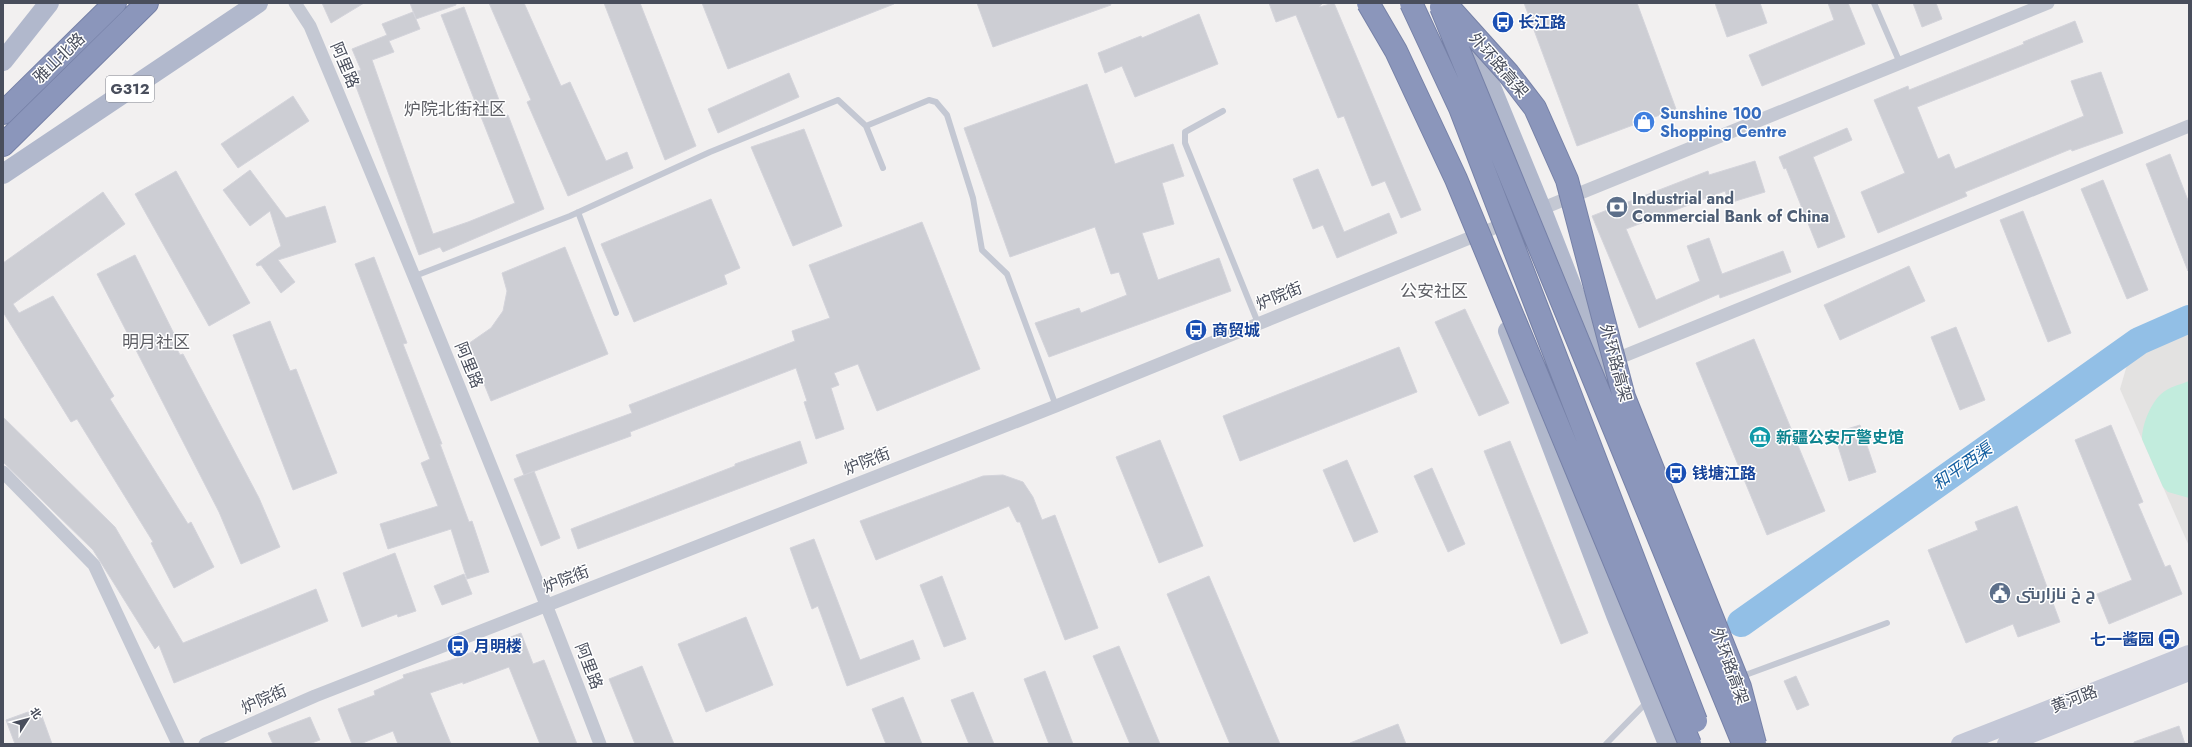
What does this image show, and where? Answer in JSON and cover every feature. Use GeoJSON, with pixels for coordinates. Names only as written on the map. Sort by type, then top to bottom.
{"type":"FeatureCollection","features":[{"type":"Feature","properties":{"kind":"highway","name":"雅山北路"},"geometry":{"type":"LineString","coordinates":[[3,113],[115,3]]}},
{"type":"Feature","properties":{"kind":"highway"},"geometry":{"type":"LineString","coordinates":[[3,145],[147,3]]}},
{"type":"Feature","properties":{"kind":"highway"},"geometry":{"type":"LineString","coordinates":[[1368,3],[1396,51],[1456,179],[1690,744]]}},
{"type":"Feature","properties":{"kind":"highway"},"geometry":{"type":"LineString","coordinates":[[1411,3],[1460,108],[1705,744]]}},
{"type":"Feature","properties":{"kind":"highway"},"geometry":{"type":"LineString","coordinates":[[1439,3],[1743,744]]}},
{"type":"Feature","properties":{"kind":"highway","name":"外环路高架"},"geometry":{"type":"LineString","coordinates":[[1445,3],[1508,73],[1536,108],[1567,180],[1624,397],[1740,687],[1755,744]]}},
{"type":"Feature","properties":{"kind":"main road"},"geometry":{"type":"LineString","coordinates":[[3,61],[49,3]]}},
{"type":"Feature","properties":{"kind":"main road","name":"G312"},"geometry":{"type":"LineString","coordinates":[[3,174],[258,3]]}},
{"type":"Feature","properties":{"kind":"main road"},"geometry":{"type":"LineString","coordinates":[[1380,3],[1472,236],[1613,607],[1668,744]]}},
{"type":"Feature","properties":{"kind":"main road"},"geometry":{"type":"LineString","coordinates":[[1456,3],[1541,208],[1602,365],[1755,744]]}},
{"type":"Feature","properties":{"kind":"main road","name":"黄河路"},"geometry":{"type":"LineString","coordinates":[[1960,744],[2189,654]]}},
{"type":"Feature","properties":{"kind":"main road","name":"黄河路"},"geometry":{"type":"LineString","coordinates":[[2006,744],[2189,672]]}},
{"type":"Feature","properties":{"kind":"street","name":"阿里路"},"geometry":{"type":"LineString","coordinates":[[295,3],[310,26],[415,276],[547,605],[600,744]]}},
{"type":"Feature","properties":{"kind":"street","name":"炉院街"},"geometry":{"type":"LineString","coordinates":[[205,744],[315,696],[1056,406],[1258,322],[2048,3]]}},
{"type":"Feature","properties":{"kind":"street"},"geometry":{"type":"LineString","coordinates":[[1602,365],[2189,126]]}},
{"type":"Feature","properties":{"kind":"street"},"geometry":{"type":"LineString","coordinates":[[3,472],[94,565],[178,744]]}},
{"type":"Feature","properties":{"kind":"lane"},"geometry":{"type":"LineString","coordinates":[[1874,3],[1900,63]]}},
{"type":"Feature","properties":{"kind":"lane"},"geometry":{"type":"LineString","coordinates":[[415,276],[578,212],[710,152],[838,100],[866,126],[883,168]]}},
{"type":"Feature","properties":{"kind":"lane"},"geometry":{"type":"LineString","coordinates":[[866,126],[928,100],[936,102],[946,115],[974,198],[982,250],[1007,274],[1056,406]]}},
{"type":"Feature","properties":{"kind":"lane"},"geometry":{"type":"LineString","coordinates":[[1223,111],[1185,132],[1184,142],[1258,322]]}},
{"type":"Feature","properties":{"kind":"lane"},"geometry":{"type":"LineString","coordinates":[[578,212],[616,313]]}},
{"type":"Feature","properties":{"kind":"lane"},"geometry":{"type":"LineString","coordinates":[[1729,681],[1887,623]]}},
{"type":"Feature","properties":{"kind":"lane"},"geometry":{"type":"LineString","coordinates":[[1606,744],[1650,700]]}},
{"type":"Feature","properties":{"kind":"shaded area"},"geometry":{"type":"Polygon","coordinates":[[[2189,327],[2189,546],[2120,389],[2129,358],[2189,327]]]}},
{"type":"Feature","properties":{"kind":"green space"},"geometry":{"type":"Polygon","coordinates":[[[2189,381],[2189,498],[2168,492],[2163,487],[2142,439],[2142,433],[2149,412],[2160,395],[2174,386],[2189,381]]]}},
{"type":"Feature","properties":{"kind":"building"},"geometry":{"type":"Polygon","coordinates":[[[322,3],[364,3],[331,23],[322,3]]]}},
{"type":"Feature","properties":{"kind":"building"},"geometry":{"type":"Polygon","coordinates":[[[410,3],[456,3],[456,5],[416,19],[410,3]]]}},
{"type":"Feature","properties":{"kind":"building"},"geometry":{"type":"Polygon","coordinates":[[[489,3],[524,3],[561,86],[570,82],[606,161],[627,152],[633,168],[568,196],[527,102],[531,100],[489,3]]]}},
{"type":"Feature","properties":{"kind":"building"},"geometry":{"type":"Polygon","coordinates":[[[604,3],[640,3],[696,146],[665,160],[604,3]]]}},
{"type":"Feature","properties":{"kind":"building"},"geometry":{"type":"Polygon","coordinates":[[[702,3],[894,3],[894,4],[728,69],[702,3]]]}},
{"type":"Feature","properties":{"kind":"building"},"geometry":{"type":"Polygon","coordinates":[[[977,3],[1110,3],[1111,5],[993,47],[977,3]]]}},
{"type":"Feature","properties":{"kind":"building"},"geometry":{"type":"Polygon","coordinates":[[[1269,3],[1323,3],[1319,7],[1334,3],[1421,210],[1401,218],[1385,181],[1372,186],[1344,116],[1338,118],[1296,15],[1276,22],[1269,3]]]}},
{"type":"Feature","properties":{"kind":"building"},"geometry":{"type":"Polygon","coordinates":[[[1524,3],[1637,3],[1676,109],[1577,146],[1524,3]]]}},
{"type":"Feature","properties":{"kind":"building"},"geometry":{"type":"Polygon","coordinates":[[[1715,3],[1760,3],[1767,23],[1727,37],[1715,3]]]}},
{"type":"Feature","properties":{"kind":"building"},"geometry":{"type":"Polygon","coordinates":[[[1828,3],[1848,3],[1865,44],[1762,86],[1749,55],[1834,20],[1828,3]]]}},
{"type":"Feature","properties":{"kind":"building"},"geometry":{"type":"Polygon","coordinates":[[[1913,3],[1936,3],[1942,19],[1922,27],[1913,3]]]}},
{"type":"Feature","properties":{"kind":"building"},"geometry":{"type":"Polygon","coordinates":[[[464,7],[505,116],[508,115],[544,209],[443,252],[440,247],[419,255],[351,73],[361,70],[352,49],[387,35],[382,24],[413,12],[420,29],[389,41],[394,52],[372,60],[433,234],[468,222],[515,203],[441,15],[464,7]]]}},
{"type":"Feature","properties":{"kind":"building"},"geometry":{"type":"Polygon","coordinates":[[[1199,14],[1218,64],[1135,97],[1122,66],[1105,73],[1098,53],[1141,36],[1142,38],[1199,14]]]}},
{"type":"Feature","properties":{"kind":"building"},"geometry":{"type":"Polygon","coordinates":[[[2075,21],[2083,42],[1917,107],[1938,159],[1949,154],[1955,169],[2084,116],[2071,81],[2101,72],[2123,133],[2072,151],[2071,149],[1965,192],[1967,196],[1878,233],[1861,192],[1905,173],[1874,100],[1908,86],[1909,90],[2024,44],[2023,42],[2075,21]]]}},
{"type":"Feature","properties":{"kind":"building"},"geometry":{"type":"Polygon","coordinates":[[[789,73],[799,97],[718,133],[708,109],[789,73]]]}},
{"type":"Feature","properties":{"kind":"building"},"geometry":{"type":"Polygon","coordinates":[[[1087,84],[1115,164],[1173,144],[1184,176],[1162,183],[1174,224],[1142,233],[1158,280],[1219,258],[1231,291],[1049,357],[1035,323],[1079,308],[1081,313],[1127,295],[1119,272],[1111,274],[1095,227],[1010,257],[964,128],[1087,84]]]}},
{"type":"Feature","properties":{"kind":"building"},"geometry":{"type":"Polygon","coordinates":[[[293,96],[309,121],[238,168],[221,144],[293,96]]]}},
{"type":"Feature","properties":{"kind":"building"},"geometry":{"type":"Polygon","coordinates":[[[1847,128],[1852,140],[1813,157],[1845,237],[1818,248],[1786,168],[1784,169],[1779,157],[1847,128]]]}},
{"type":"Feature","properties":{"kind":"building"},"geometry":{"type":"Polygon","coordinates":[[[804,129],[842,226],[793,246],[751,147],[804,129]]]}},
{"type":"Feature","properties":{"kind":"building"},"geometry":{"type":"Polygon","coordinates":[[[2170,154],[2189,203],[2188,271],[2146,164],[2170,154]]]}},
{"type":"Feature","properties":{"kind":"building"},"geometry":{"type":"Polygon","coordinates":[[[1755,161],[1765,192],[1729,203],[1725,191],[1626,229],[1656,300],[1700,281],[1687,246],[1709,238],[1722,274],[1783,251],[1791,272],[1720,298],[1719,294],[1639,328],[1592,216],[1708,171],[1709,175],[1755,161]]]}},
{"type":"Feature","properties":{"kind":"building"},"geometry":{"type":"Polygon","coordinates":[[[1318,169],[1344,232],[1389,213],[1397,233],[1337,258],[1323,225],[1313,229],[1293,179],[1318,169]]]}},
{"type":"Feature","properties":{"kind":"building"},"geometry":{"type":"Polygon","coordinates":[[[250,170],[286,218],[325,206],[336,242],[278,260],[295,282],[281,293],[261,265],[257,266],[256,264],[281,246],[270,211],[250,226],[223,190],[250,170]]]}},
{"type":"Feature","properties":{"kind":"building"},"geometry":{"type":"Polygon","coordinates":[[[176,171],[250,303],[209,326],[135,194],[176,171]]]}},
{"type":"Feature","properties":{"kind":"building"},"geometry":{"type":"Polygon","coordinates":[[[2103,180],[2148,290],[2127,299],[2081,189],[2103,180]]]}},
{"type":"Feature","properties":{"kind":"building"},"geometry":{"type":"Polygon","coordinates":[[[103,192],[125,224],[13,304],[19,313],[53,296],[114,396],[110,399],[188,524],[191,522],[214,567],[174,588],[151,543],[153,542],[77,419],[71,422],[3,312],[3,263],[103,192]]]}},
{"type":"Feature","properties":{"kind":"building"},"geometry":{"type":"Polygon","coordinates":[[[711,199],[740,268],[724,275],[727,284],[634,322],[601,244],[711,199]]]}},
{"type":"Feature","properties":{"kind":"building"},"geometry":{"type":"Polygon","coordinates":[[[2023,211],[2071,333],[2048,342],[2000,220],[2023,211]]]}},
{"type":"Feature","properties":{"kind":"building"},"geometry":{"type":"Polygon","coordinates":[[[922,222],[980,369],[877,411],[858,364],[834,373],[839,385],[831,388],[844,429],[816,439],[804,402],[807,401],[796,368],[630,432],[631,436],[524,475],[516,455],[632,413],[629,405],[795,341],[792,331],[830,318],[809,265],[922,222]]]}},
{"type":"Feature","properties":{"kind":"building"},"geometry":{"type":"Polygon","coordinates":[[[565,247],[608,354],[491,401],[468,344],[491,328],[503,311],[507,291],[502,273],[565,247]]]}},
{"type":"Feature","properties":{"kind":"building"},"geometry":{"type":"Polygon","coordinates":[[[135,255],[178,342],[175,345],[180,355],[183,354],[259,498],[280,547],[241,564],[219,512],[97,274],[135,255]]]}},
{"type":"Feature","properties":{"kind":"building"},"geometry":{"type":"Polygon","coordinates":[[[374,257],[407,343],[403,344],[442,444],[440,444],[469,522],[472,521],[489,572],[467,579],[451,529],[388,549],[380,524],[438,506],[421,463],[430,459],[355,264],[374,257]]]}},
{"type":"Feature","properties":{"kind":"building"},"geometry":{"type":"Polygon","coordinates":[[[1909,266],[1925,301],[1840,340],[1824,305],[1909,266]]]}},
{"type":"Feature","properties":{"kind":"building"},"geometry":{"type":"Polygon","coordinates":[[[1465,309],[1509,403],[1479,416],[1435,322],[1465,309]]]}},
{"type":"Feature","properties":{"kind":"building"},"geometry":{"type":"Polygon","coordinates":[[[270,321],[290,371],[296,369],[337,473],[293,490],[233,335],[270,321]]]}},
{"type":"Feature","properties":{"kind":"building"},"geometry":{"type":"Polygon","coordinates":[[[1956,327],[1985,400],[1960,410],[1931,337],[1956,327]]]}},
{"type":"Feature","properties":{"kind":"building","name":"新疆公安厅警史馆"},"geometry":{"type":"Polygon","coordinates":[[[1754,339],[1825,511],[1767,535],[1696,363],[1754,339]]]}},
{"type":"Feature","properties":{"kind":"building"},"geometry":{"type":"Polygon","coordinates":[[[1399,347],[1417,392],[1240,461],[1223,416],[1399,347]]]}},
{"type":"Feature","properties":{"kind":"building"},"geometry":{"type":"Polygon","coordinates":[[[3,417],[115,527],[183,643],[316,589],[328,621],[174,683],[159,645],[155,649],[93,550],[3,462],[3,417]]]}},
{"type":"Feature","properties":{"kind":"building"},"geometry":{"type":"Polygon","coordinates":[[[1860,425],[1876,472],[1849,481],[1834,433],[1860,425]]]}},
{"type":"Feature","properties":{"kind":"building"},"geometry":{"type":"Polygon","coordinates":[[[2111,425],[2143,502],[2138,504],[2165,567],[2170,565],[2182,594],[2109,624],[2097,594],[2132,580],[2075,440],[2111,425]]]}},
{"type":"Feature","properties":{"kind":"building"},"geometry":{"type":"Polygon","coordinates":[[[1160,440],[1203,546],[1159,563],[1116,457],[1160,440]]]}},
{"type":"Feature","properties":{"kind":"building"},"geometry":{"type":"Polygon","coordinates":[[[800,441],[807,463],[578,549],[571,529],[735,466],[735,464],[800,441]]]}},
{"type":"Feature","properties":{"kind":"building"},"geometry":{"type":"Polygon","coordinates":[[[1510,441],[1588,633],[1561,644],[1484,451],[1510,441]]]}},
{"type":"Feature","properties":{"kind":"building"},"geometry":{"type":"Polygon","coordinates":[[[1347,460],[1378,532],[1354,542],[1323,470],[1347,460]]]}},
{"type":"Feature","properties":{"kind":"building"},"geometry":{"type":"Polygon","coordinates":[[[1432,468],[1465,544],[1448,552],[1414,476],[1432,468]]]}},
{"type":"Feature","properties":{"kind":"building"},"geometry":{"type":"Polygon","coordinates":[[[534,471],[560,538],[541,546],[514,479],[534,471]]]}},
{"type":"Feature","properties":{"kind":"building"},"geometry":{"type":"Polygon","coordinates":[[[1003,475],[1023,482],[1033,497],[1042,520],[1055,515],[1098,628],[1065,640],[1020,522],[1017,522],[1009,506],[876,560],[860,521],[983,476],[1003,475]]]}},
{"type":"Feature","properties":{"kind":"building"},"geometry":{"type":"Polygon","coordinates":[[[2017,506],[2060,622],[2018,637],[2013,624],[1966,643],[1928,550],[1978,530],[1975,522],[2017,506]]]}},
{"type":"Feature","properties":{"kind":"building"},"geometry":{"type":"Polygon","coordinates":[[[814,539],[860,660],[913,640],[920,659],[847,686],[818,606],[812,609],[790,548],[814,539]]]}},
{"type":"Feature","properties":{"kind":"building"},"geometry":{"type":"Polygon","coordinates":[[[395,553],[416,611],[398,617],[397,614],[362,627],[343,573],[395,553]]]}},
{"type":"Feature","properties":{"kind":"building"},"geometry":{"type":"Polygon","coordinates":[[[464,574],[472,594],[442,605],[434,586],[464,574]]]}},
{"type":"Feature","properties":{"kind":"building"},"geometry":{"type":"Polygon","coordinates":[[[942,576],[966,639],[944,647],[920,585],[942,576]]]}},
{"type":"Feature","properties":{"kind":"building"},"geometry":{"type":"Polygon","coordinates":[[[1209,576],[1280,744],[1230,744],[1167,594],[1209,576]]]}},
{"type":"Feature","properties":{"kind":"building"},"geometry":{"type":"Polygon","coordinates":[[[746,617],[773,685],[706,712],[678,644],[746,617]]]}},
{"type":"Feature","properties":{"kind":"building"},"geometry":{"type":"Polygon","coordinates":[[[521,633],[533,664],[544,660],[577,744],[540,744],[509,667],[463,684],[463,682],[430,693],[451,744],[398,744],[393,731],[360,744],[352,744],[338,709],[375,695],[374,691],[404,678],[403,675],[454,659],[521,633]]]}},
{"type":"Feature","properties":{"kind":"building"},"geometry":{"type":"Polygon","coordinates":[[[1119,646],[1160,744],[1130,744],[1093,656],[1119,646]]]}},
{"type":"Feature","properties":{"kind":"building"},"geometry":{"type":"Polygon","coordinates":[[[642,666],[674,744],[635,744],[609,679],[642,666]]]}},
{"type":"Feature","properties":{"kind":"building"},"geometry":{"type":"Polygon","coordinates":[[[1045,671],[1073,744],[1049,744],[1024,679],[1045,671]]]}},
{"type":"Feature","properties":{"kind":"building"},"geometry":{"type":"Polygon","coordinates":[[[1796,676],[1809,705],[1797,710],[1784,681],[1796,676]]]}},
{"type":"Feature","properties":{"kind":"building"},"geometry":{"type":"Polygon","coordinates":[[[973,692],[994,744],[969,744],[951,700],[973,692]]]}},
{"type":"Feature","properties":{"kind":"building"},"geometry":{"type":"Polygon","coordinates":[[[903,697],[922,744],[886,744],[872,709],[903,697]]]}},
{"type":"Feature","properties":{"kind":"building"},"geometry":{"type":"Polygon","coordinates":[[[39,708],[52,744],[15,744],[6,720],[39,708]]]}},
{"type":"Feature","properties":{"kind":"building"},"geometry":{"type":"Polygon","coordinates":[[[310,717],[320,740],[309,744],[273,744],[268,733],[310,717]]]}},
{"type":"Feature","properties":{"kind":"building"},"geometry":{"type":"Polygon","coordinates":[[[1398,724],[1406,744],[1350,744],[1350,743],[1398,724]]]}},
{"type":"Feature","properties":{"kind":"building"},"geometry":{"type":"Polygon","coordinates":[[[2179,726],[2185,744],[2134,744],[2134,742],[2179,726]]]}},
{"type":"Feature","properties":{"kind":"waterway","name":"和平西渠"},"geometry":{"type":"LineString","coordinates":[[1741,623],[2139,341],[2189,319]]}},
{"type":"Feature","properties":{"kind":"place","name":"长江路"},"geometry":{"type":"Point","coordinates":[1503,22]}},
{"type":"Feature","properties":{"kind":"place","name":"Sunshine 100 Shopping Centre"},"geometry":{"type":"Point","coordinates":[1644,122]}},
{"type":"Feature","properties":{"kind":"place","name":"Industrial and Commercial Bank of China"},"geometry":{"type":"Point","coordinates":[1617,207]}},
{"type":"Feature","properties":{"kind":"place","name":"商贸城"},"geometry":{"type":"Point","coordinates":[1196,330]}},
{"type":"Feature","properties":{"kind":"place","name":"新疆公安厅警史馆"},"geometry":{"type":"Point","coordinates":[1760,437]}},
{"type":"Feature","properties":{"kind":"place","name":"钱塘江路"},"geometry":{"type":"Point","coordinates":[1676,473]}},
{"type":"Feature","properties":{"kind":"place","name":"ج خ نازارىتى"},"geometry":{"type":"Point","coordinates":[2000,593]}},
{"type":"Feature","properties":{"kind":"place","name":"七一酱园"},"geometry":{"type":"Point","coordinates":[2169,639]}},
{"type":"Feature","properties":{"kind":"place","name":"月明楼"},"geometry":{"type":"Point","coordinates":[458,646]}},
{"type":"Feature","properties":{"kind":"district","name":"炉院北街社区"},"geometry":{"type":"Point","coordinates":[455,109]}},
{"type":"Feature","properties":{"kind":"district","name":"公安社区"},"geometry":{"type":"Point","coordinates":[1434,291]}},
{"type":"Feature","properties":{"kind":"district","name":"明月社区"},"geometry":{"type":"Point","coordinates":[156,342]}}]}
